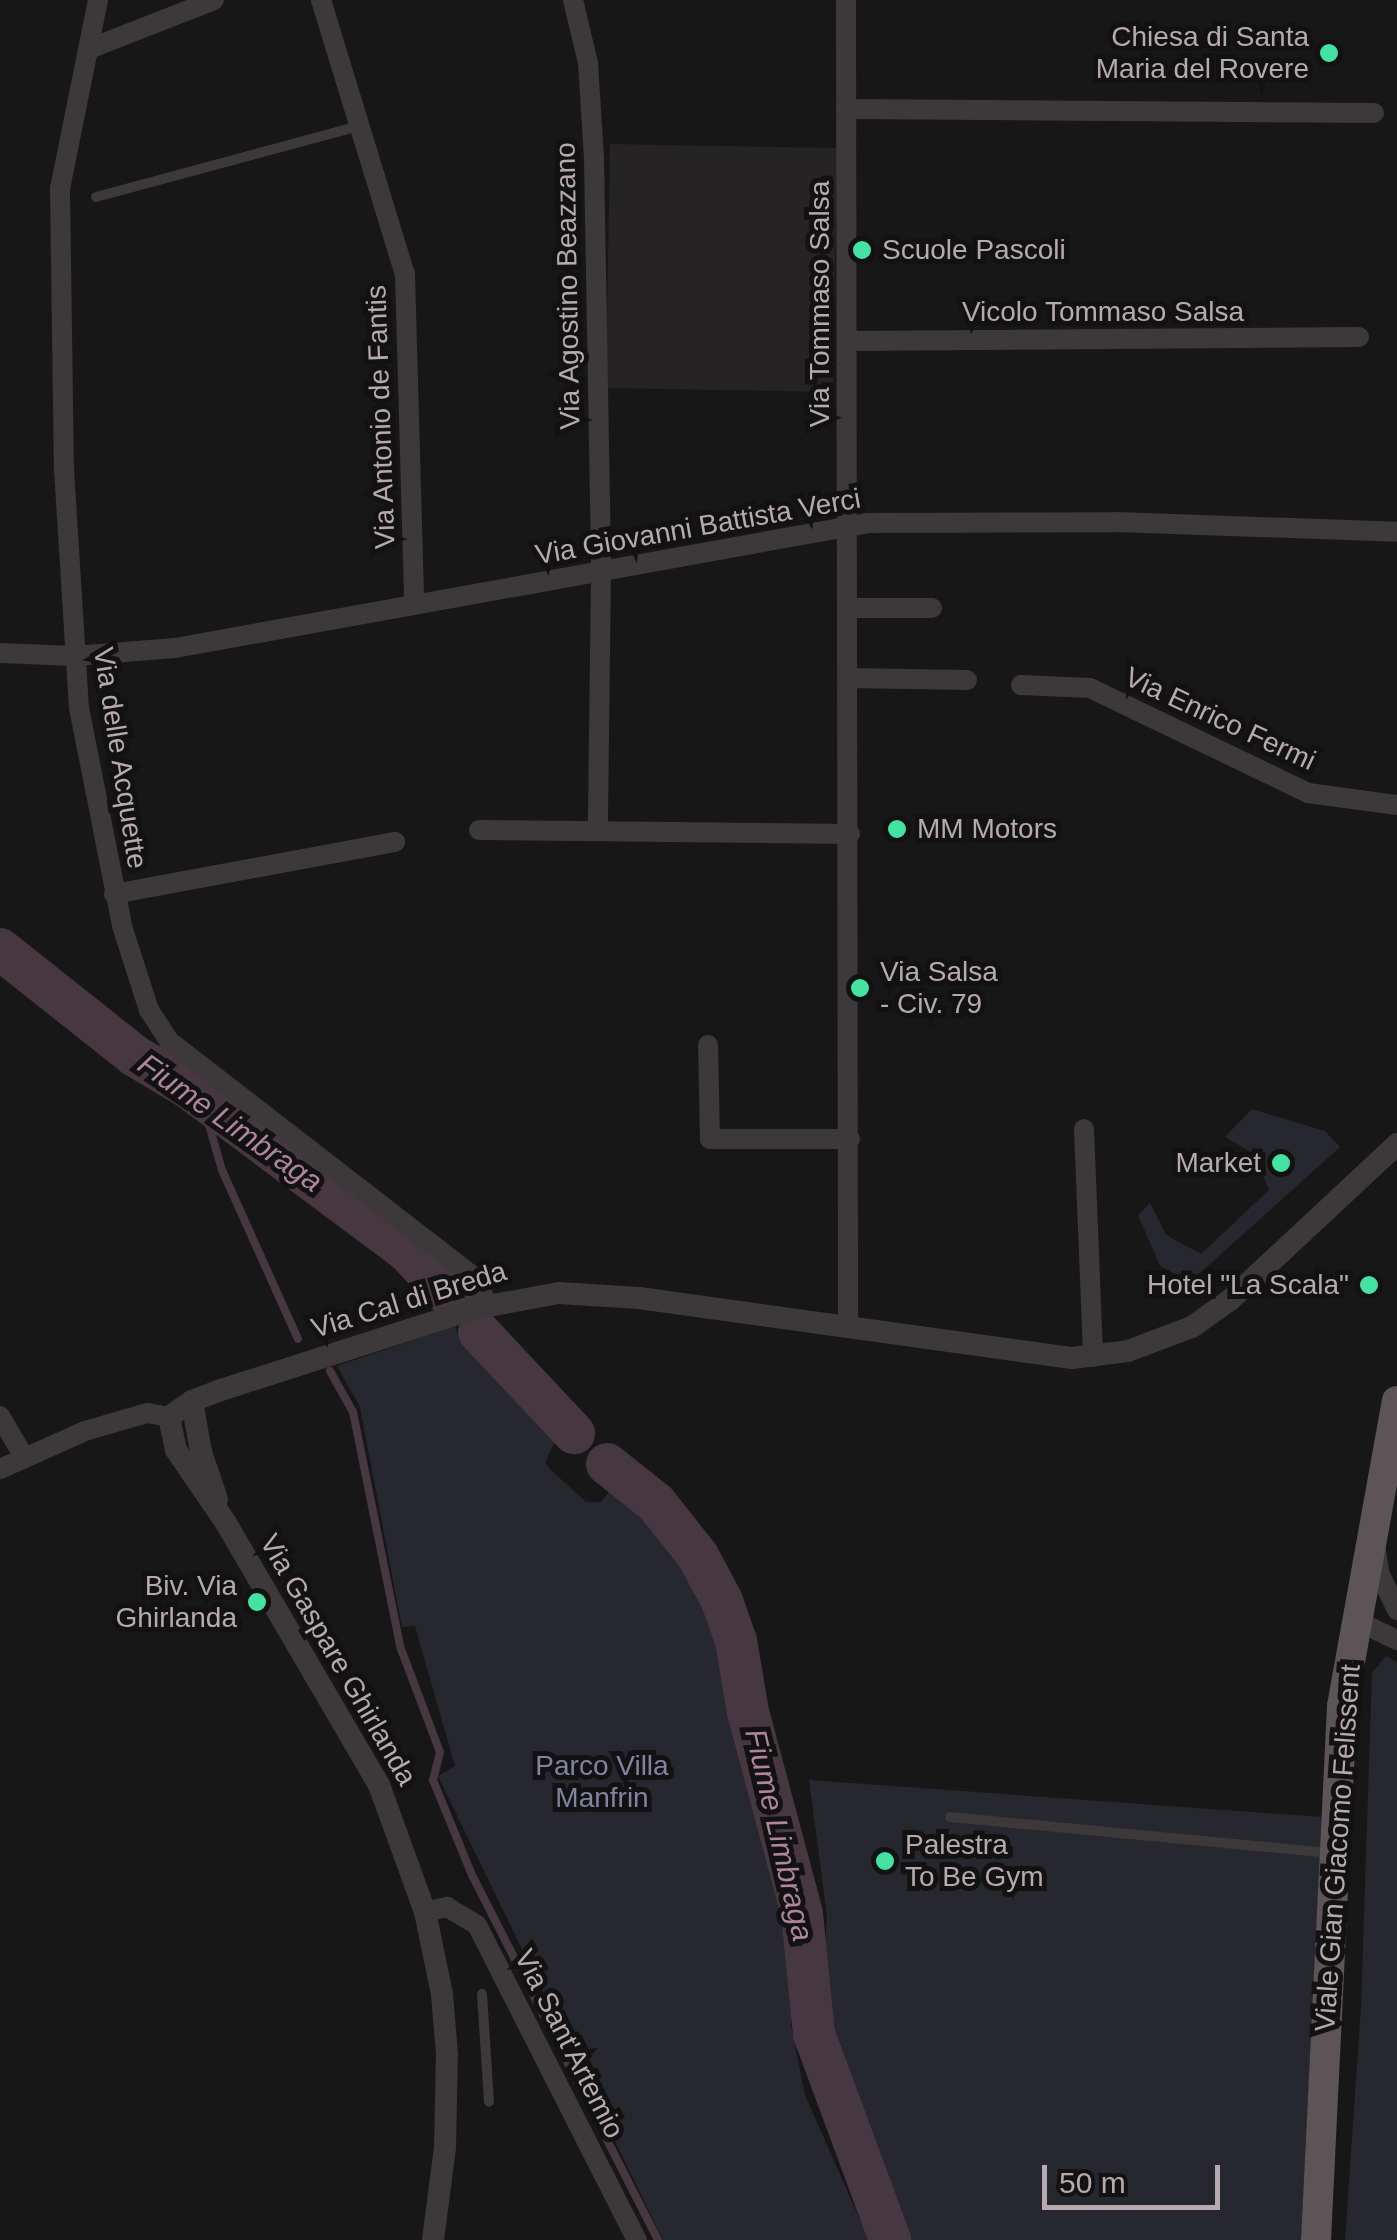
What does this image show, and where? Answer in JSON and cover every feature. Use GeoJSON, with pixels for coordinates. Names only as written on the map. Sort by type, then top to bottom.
{"type":"FeatureCollection","features":[{"type":"Feature","properties":{"kind":"main road","name":"Viale Gian Giacomo Felissent"},"geometry":{"type":"LineString","coordinates":[[1316,2240],[1342,1706],[1397,1401]]}},
{"type":"Feature","properties":{"kind":"street","name":"Via delle Acquette"},"geometry":{"type":"LineString","coordinates":[[98,0],[60,190],[64,470],[74,656],[88,766],[114,894],[149,1010],[169,1040],[474,1277],[487,1304]]}},
{"type":"Feature","properties":{"kind":"street"},"geometry":{"type":"LineString","coordinates":[[89,49],[118,42],[214,0]]}},
{"type":"Feature","properties":{"kind":"street","name":"Via Antonio de Fantis"},"geometry":{"type":"LineString","coordinates":[[321,0],[405,274],[414,605]]}},
{"type":"Feature","properties":{"kind":"street","name":"Via Agostino Beazzano"},"geometry":{"type":"LineString","coordinates":[[574,0],[588,63],[594,158],[600,572],[598,830]]}},
{"type":"Feature","properties":{"kind":"street","name":"Via Tommaso Salsa"},"geometry":{"type":"LineString","coordinates":[[846,0],[848,1328]]}},
{"type":"Feature","properties":{"kind":"street"},"geometry":{"type":"LineString","coordinates":[[846,109],[1374,114]]}},
{"type":"Feature","properties":{"kind":"street","name":"Vicolo Tommaso Salsa"},"geometry":{"type":"LineString","coordinates":[[848,341],[1359,337]]}},
{"type":"Feature","properties":{"kind":"street","name":"Via Giovanni Battista Verci"},"geometry":{"type":"LineString","coordinates":[[0,653],[74,656],[175,648],[848,525],[1118,522],[1397,532]]}},
{"type":"Feature","properties":{"kind":"street"},"geometry":{"type":"LineString","coordinates":[[848,608],[932,608]]}},
{"type":"Feature","properties":{"kind":"street"},"geometry":{"type":"LineString","coordinates":[[848,678],[967,680]]}},
{"type":"Feature","properties":{"kind":"street","name":"Via Enrico Fermi"},"geometry":{"type":"LineString","coordinates":[[1021,685],[1090,688],[1308,793],[1397,805]]}},
{"type":"Feature","properties":{"kind":"street"},"geometry":{"type":"LineString","coordinates":[[479,830],[850,834]]}},
{"type":"Feature","properties":{"kind":"street"},"geometry":{"type":"LineString","coordinates":[[114,894],[395,842]]}},
{"type":"Feature","properties":{"kind":"street"},"geometry":{"type":"LineString","coordinates":[[708,1046],[710,1139],[850,1139]]}},
{"type":"Feature","properties":{"kind":"street"},"geometry":{"type":"LineString","coordinates":[[1084,1129],[1093,1357]]}},
{"type":"Feature","properties":{"kind":"street","name":"Via Cal di Breda"},"geometry":{"type":"LineString","coordinates":[[0,1469],[23,1455],[147,1413],[169,1417],[192,1401],[487,1304],[530,1295],[598,1294],[1017,1352],[1093,1357],[1128,1351],[1192,1327],[1263,1273],[1397,1144]]}},
{"type":"Feature","properties":{"kind":"street"},"geometry":{"type":"LineString","coordinates":[[1370,1168],[1397,1163]]}},
{"type":"Feature","properties":{"kind":"street"},"geometry":{"type":"LineString","coordinates":[[192,1401],[201,1452],[226,1523]]}},
{"type":"Feature","properties":{"kind":"street"},"geometry":{"type":"LineString","coordinates":[[169,1417],[176,1450],[226,1523]]}},
{"type":"Feature","properties":{"kind":"street"},"geometry":{"type":"LineString","coordinates":[[1,1420],[23,1455]]}},
{"type":"Feature","properties":{"kind":"street","name":"Via Gaspare Ghirlanda"},"geometry":{"type":"LineString","coordinates":[[226,1523],[379,1785],[436,1909],[447,2054],[444,2147],[432,2240]]}},
{"type":"Feature","properties":{"kind":"street"},"geometry":{"type":"LineString","coordinates":[[1372,1524],[1380,1575],[1397,1610]]}},
{"type":"Feature","properties":{"kind":"street"},"geometry":{"type":"LineString","coordinates":[[1355,1620],[1397,1640]]}},
{"type":"Feature","properties":{"kind":"street","name":"Via Sant'Artemio"},"geometry":{"type":"LineString","coordinates":[[436,1909],[468,1916],[492,1952],[637,2240]]}},
{"type":"Feature","properties":{"kind":"lane"},"geometry":{"type":"LineString","coordinates":[[96,196],[360,126]]}},
{"type":"Feature","properties":{"kind":"lane"},"geometry":{"type":"LineString","coordinates":[[950,1818],[1335,1854]]}},
{"type":"Feature","properties":{"kind":"lane"},"geometry":{"type":"LineString","coordinates":[[482,1994],[489,2102]]}},
{"type":"Feature","properties":{"kind":"shaded area"},"geometry":{"type":"Polygon","coordinates":[[[610,144],[837,148],[833,392],[606,388],[610,144]]]}},
{"type":"Feature","properties":{"kind":"green space"},"geometry":{"type":"Polygon","coordinates":[[[1252,1109],[1325,1131],[1340,1147],[1190,1282],[1160,1266],[1138,1215],[1150,1203],[1166,1235],[1201,1254],[1269,1190],[1254,1154],[1225,1137],[1252,1109]]]}},
{"type":"Feature","properties":{"kind":"green space","name":"Parco Villa Manfrin"},"geometry":{"type":"Polygon","coordinates":[[[455,1326],[459,1339],[473,1335],[557,1436],[545,1463],[552,1471],[586,1502],[601,1502],[615,1484],[697,1576],[786,1884],[799,1952],[791,2025],[805,2095],[869,2240],[663,2240],[438,1776],[455,1766],[415,1626],[402,1627],[360,1407],[337,1366],[455,1326]]]}},
{"type":"Feature","properties":{"kind":"green space"},"geometry":{"type":"Polygon","coordinates":[[[1386,1656],[1397,1662],[1397,2240],[1345,2240],[1361,2007],[1372,1673],[1386,1656]]]}},
{"type":"Feature","properties":{"kind":"green space"},"geometry":{"type":"Polygon","coordinates":[[[809,1780],[1322,1817],[1301,2240],[901,2240],[821,2000],[827,1916],[809,1780]]]}},
{"type":"Feature","properties":{"kind":"waterway","name":"Fiume Limbraga"},"geometry":{"type":"LineString","coordinates":[[0,949],[135,1056],[187,1087],[406,1250],[456,1303]]}},
{"type":"Feature","properties":{"kind":"waterway"},"geometry":{"type":"LineString","coordinates":[[201,1097],[222,1170],[298,1339]]}},
{"type":"Feature","properties":{"kind":"waterway","name":"Fiume Limbraga"},"geometry":{"type":"LineString","coordinates":[[479,1332],[574,1433]]}},
{"type":"Feature","properties":{"kind":"waterway"},"geometry":{"type":"LineString","coordinates":[[330,1371],[353,1412],[401,1649],[440,1752],[433,1780],[472,1875],[658,2240]]}},
{"type":"Feature","properties":{"kind":"waterway","name":"Fiume Limbraga"},"geometry":{"type":"LineString","coordinates":[[607,1464],[656,1503],[698,1556],[722,1601],[736,1641],[748,1712],[802,1914],[814,2034],[890,2240]]}},
{"type":"Feature","properties":{"kind":"place","name":"Chiesa di Santa Maria del Rovere"},"geometry":{"type":"Point","coordinates":[1329,53]}},
{"type":"Feature","properties":{"kind":"place","name":"Scuole Pascoli"},"geometry":{"type":"Point","coordinates":[862,250]}},
{"type":"Feature","properties":{"kind":"place","name":"MM Motors"},"geometry":{"type":"Point","coordinates":[897,829]}},
{"type":"Feature","properties":{"kind":"place","name":"Via Salsa - Civ. 79"},"geometry":{"type":"Point","coordinates":[860,988]}},
{"type":"Feature","properties":{"kind":"place","name":"Market"},"geometry":{"type":"Point","coordinates":[1281,1163]}},
{"type":"Feature","properties":{"kind":"place","name":"Hotel \"La Scala\""},"geometry":{"type":"Point","coordinates":[1369,1285]}},
{"type":"Feature","properties":{"kind":"place","name":"Biv. Via Ghirlanda"},"geometry":{"type":"Point","coordinates":[257,1602]}},
{"type":"Feature","properties":{"kind":"place","name":"Palestra To Be Gym"},"geometry":{"type":"Point","coordinates":[885,1861]}}]}
